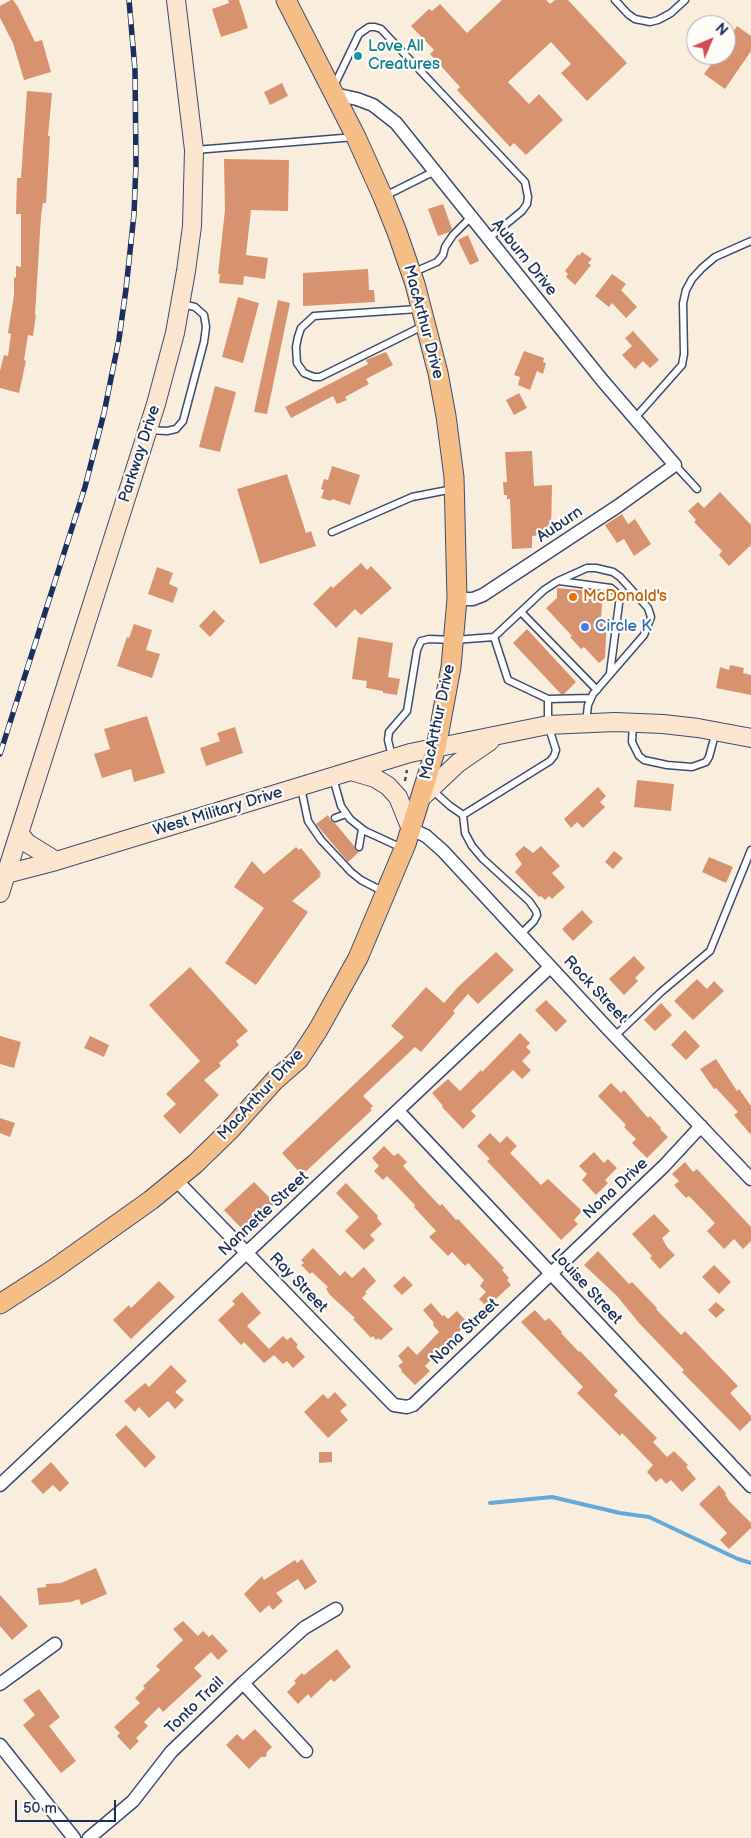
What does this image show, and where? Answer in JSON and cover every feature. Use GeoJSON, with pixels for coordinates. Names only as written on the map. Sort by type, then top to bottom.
{"type":"FeatureCollection","features":[{"type":"Feature","properties":{"kind":"main road","name":"MacArthur Drive"},"geometry":{"type":"LineString","coordinates":[[0,1304],[93,1242],[151,1200],[195,1164],[230,1130],[275,1080],[299,1059],[358,958],[426,793],[436,748],[446,698],[454,640],[457,599],[454,489],[446,416],[438,373],[411,273],[383,197],[356,137],[286,0]]}},
{"type":"Feature","properties":{"kind":"street","name":"Parkway Drive"},"geometry":{"type":"LineString","coordinates":[[0,894],[3,874],[18,833],[148,430],[166,368],[180,303],[192,226],[194,150],[176,0]]}},
{"type":"Feature","properties":{"kind":"street","name":"Auburn Drive"},"geometry":{"type":"LineString","coordinates":[[333,92],[357,98],[387,114],[602,380],[675,464]]}},
{"type":"Feature","properties":{"kind":"street","name":"Auburn"},"geometry":{"type":"LineString","coordinates":[[457,599],[473,599],[483,595],[618,506],[675,464]]}},
{"type":"Feature","properties":{"kind":"street","name":"West Military Drive"},"geometry":{"type":"LineString","coordinates":[[3,874],[56,861],[392,758],[548,724],[633,722],[663,724],[751,738]]}},
{"type":"Feature","properties":{"kind":"street"},"geometry":{"type":"LineString","coordinates":[[426,793],[458,763],[497,736]]}},
{"type":"Feature","properties":{"kind":"street"},"geometry":{"type":"LineString","coordinates":[[351,771],[375,778],[388,786],[398,797],[411,829]]}},
{"type":"Feature","properties":{"kind":"street","name":"Rock Street"},"geometry":{"type":"LineString","coordinates":[[411,829],[431,840],[443,851],[751,1179]]}},
{"type":"Feature","properties":{"kind":"street"},"geometry":{"type":"LineString","coordinates":[[18,833],[27,843],[56,861]]}},
{"type":"Feature","properties":{"kind":"street","name":"Nannette Street"},"geometry":{"type":"LineString","coordinates":[[0,1485],[550,967]]}},
{"type":"Feature","properties":{"kind":"street","name":"Louise Street"},"geometry":{"type":"LineString","coordinates":[[398,1111],[751,1486]]}},
{"type":"Feature","properties":{"kind":"street","name":"Nona Drive"},"geometry":{"type":"LineString","coordinates":[[550,1273],[664,1166],[701,1126]]}},
{"type":"Feature","properties":{"kind":"street","name":"Ray Street"},"geometry":{"type":"LineString","coordinates":[[175,1179],[390,1401],[400,1407]]}},
{"type":"Feature","properties":{"kind":"street","name":"Nona Street"},"geometry":{"type":"LineString","coordinates":[[400,1407],[413,1405],[550,1273]]}},
{"type":"Feature","properties":{"kind":"street","name":"Tonto Trail"},"geometry":{"type":"LineString","coordinates":[[89,1838],[133,1800],[171,1752],[243,1683],[304,1628],[336,1609]]}},
{"type":"Feature","properties":{"kind":"street"},"geometry":{"type":"LineString","coordinates":[[0,1684],[56,1644]]}},
{"type":"Feature","properties":{"kind":"street"},"geometry":{"type":"LineString","coordinates":[[243,1683],[306,1751]]}},
{"type":"Feature","properties":{"kind":"street"},"geometry":{"type":"LineString","coordinates":[[0,1745],[74,1838]]}},
{"type":"Feature","properties":{"kind":"lane"},"geometry":{"type":"LineString","coordinates":[[615,0],[635,19],[650,22],[671,13],[685,0]]}},
{"type":"Feature","properties":{"kind":"lane"},"geometry":{"type":"LineString","coordinates":[[333,92],[359,34],[369,27],[381,29],[524,182],[528,196],[522,211],[488,240]]}},
{"type":"Feature","properties":{"kind":"lane"},"geometry":{"type":"LineString","coordinates":[[194,150],[356,137]]}},
{"type":"Feature","properties":{"kind":"lane"},"geometry":{"type":"LineString","coordinates":[[383,197],[435,171]]}},
{"type":"Feature","properties":{"kind":"lane"},"geometry":{"type":"LineString","coordinates":[[411,273],[437,262],[453,235],[471,217]]}},
{"type":"Feature","properties":{"kind":"lane"},"geometry":{"type":"LineString","coordinates":[[635,418],[682,365],[684,354],[683,303],[686,290],[692,279],[715,258],[751,241]]}},
{"type":"Feature","properties":{"kind":"lane"},"geometry":{"type":"LineString","coordinates":[[148,430],[167,431],[176,429],[183,421],[204,342],[206,327],[204,315],[195,307],[180,303]]}},
{"type":"Feature","properties":{"kind":"lane"},"geometry":{"type":"LineString","coordinates":[[314,316],[424,316],[320,377],[309,376],[304,373],[297,363],[296,347],[298,337],[302,328],[314,316]]}},
{"type":"Feature","properties":{"kind":"lane"},"geometry":{"type":"LineString","coordinates":[[675,464],[697,489]]}},
{"type":"Feature","properties":{"kind":"lane"},"geometry":{"type":"LineString","coordinates":[[332,532],[412,496],[454,489]]}},
{"type":"Feature","properties":{"kind":"lane"},"geometry":{"type":"LineString","coordinates":[[392,758],[388,740],[389,732],[408,708],[418,646],[423,640],[494,637],[544,590],[558,581],[587,568],[606,570],[620,577],[651,613],[651,621],[644,635],[591,698],[588,705],[586,724]]}},
{"type":"Feature","properties":{"kind":"lane"},"geometry":{"type":"LineString","coordinates":[[558,581],[611,588],[620,596],[610,675]]}},
{"type":"Feature","properties":{"kind":"lane"},"geometry":{"type":"LineString","coordinates":[[521,612],[597,690]]}},
{"type":"Feature","properties":{"kind":"lane"},"geometry":{"type":"LineString","coordinates":[[494,637],[508,680],[511,683],[548,699],[591,698]]}},
{"type":"Feature","properties":{"kind":"lane"},"geometry":{"type":"LineString","coordinates":[[462,814],[550,761],[556,750],[548,724],[548,699]]}},
{"type":"Feature","properties":{"kind":"lane"},"geometry":{"type":"LineString","coordinates":[[633,722],[632,742],[638,756],[644,760],[667,765],[692,767],[706,762],[709,758],[716,731]]}},
{"type":"Feature","properties":{"kind":"lane"},"geometry":{"type":"LineString","coordinates":[[332,777],[341,806],[346,814],[362,829],[404,849]]}},
{"type":"Feature","properties":{"kind":"lane"},"geometry":{"type":"LineString","coordinates":[[300,787],[308,822],[321,840],[351,872],[371,886],[386,893]]}},
{"type":"Feature","properties":{"kind":"lane"},"geometry":{"type":"LineString","coordinates":[[426,793],[462,814],[465,833],[472,846],[483,859],[529,901],[536,911],[534,921],[521,934]]}},
{"type":"Feature","properties":{"kind":"lane"},"geometry":{"type":"LineString","coordinates":[[335,818],[346,814]]}},
{"type":"Feature","properties":{"kind":"lane"},"geometry":{"type":"LineString","coordinates":[[359,847],[362,829]]}},
{"type":"Feature","properties":{"kind":"lane"},"geometry":{"type":"LineString","coordinates":[[615,1036],[661,992],[710,951],[751,850]]}},
{"type":"Feature","properties":{"kind":"building"},"geometry":{"type":"Polygon","coordinates":[[[11,0],[18,7],[35,42],[42,40],[51,72],[24,80],[13,43],[0,18],[0,6],[11,0]]]}},
{"type":"Feature","properties":{"kind":"building"},"geometry":{"type":"Polygon","coordinates":[[[228,0],[239,0],[248,28],[221,37],[212,9],[229,3],[228,0]]]}},
{"type":"Feature","properties":{"kind":"building"},"geometry":{"type":"Polygon","coordinates":[[[502,0],[546,0],[550,4],[555,0],[568,0],[627,63],[587,101],[561,73],[571,64],[551,42],[508,82],[529,104],[539,94],[563,120],[526,155],[514,143],[510,147],[457,90],[460,87],[430,54],[434,50],[411,26],[429,9],[432,11],[440,4],[467,33],[502,0]]]}},
{"type":"Feature","properties":{"kind":"building"},"geometry":{"type":"Polygon","coordinates":[[[737,26],[751,36],[751,51],[725,89],[704,74],[711,65],[736,65],[737,26]]]}},
{"type":"Feature","properties":{"kind":"building"},"geometry":{"type":"Polygon","coordinates":[[[282,83],[288,96],[270,105],[264,92],[282,83]]]}},
{"type":"Feature","properties":{"kind":"building"},"geometry":{"type":"Polygon","coordinates":[[[27,91],[52,93],[48,136],[50,136],[46,203],[43,203],[41,216],[36,315],[33,336],[28,335],[24,360],[26,361],[19,393],[0,388],[0,371],[4,355],[8,356],[11,334],[8,333],[16,266],[21,267],[21,214],[16,214],[17,178],[21,178],[27,91]]]}},
{"type":"Feature","properties":{"kind":"building"},"geometry":{"type":"Polygon","coordinates":[[[224,159],[289,160],[288,211],[251,210],[246,255],[268,258],[265,279],[244,276],[243,285],[219,283],[220,274],[218,274],[225,210],[224,159]]]}},
{"type":"Feature","properties":{"kind":"building"},"geometry":{"type":"Polygon","coordinates":[[[443,204],[452,229],[438,236],[428,209],[443,204]]]}},
{"type":"Feature","properties":{"kind":"building"},"geometry":{"type":"Polygon","coordinates":[[[468,235],[479,261],[470,265],[458,240],[468,235]]]}},
{"type":"Feature","properties":{"kind":"building"},"geometry":{"type":"Polygon","coordinates":[[[582,252],[592,259],[588,263],[591,265],[575,285],[566,277],[568,274],[565,271],[578,254],[579,256],[582,252]]]}},
{"type":"Feature","properties":{"kind":"building"},"geometry":{"type":"Polygon","coordinates":[[[368,269],[369,290],[374,290],[375,302],[303,306],[303,273],[368,269]]]}},
{"type":"Feature","properties":{"kind":"building"},"geometry":{"type":"Polygon","coordinates":[[[612,274],[626,284],[621,290],[637,307],[626,318],[612,303],[609,307],[595,296],[612,274]]]}},
{"type":"Feature","properties":{"kind":"building"},"geometry":{"type":"Polygon","coordinates":[[[238,297],[259,303],[243,363],[222,357],[238,297]]]}},
{"type":"Feature","properties":{"kind":"building"},"geometry":{"type":"Polygon","coordinates":[[[278,300],[290,303],[267,414],[254,412],[278,300]]]}},
{"type":"Feature","properties":{"kind":"building"},"geometry":{"type":"Polygon","coordinates":[[[633,331],[659,360],[650,368],[643,361],[635,369],[622,355],[632,346],[625,338],[633,331]]]}},
{"type":"Feature","properties":{"kind":"building"},"geometry":{"type":"Polygon","coordinates":[[[524,351],[544,358],[543,362],[546,363],[543,374],[537,371],[530,390],[518,385],[520,377],[514,375],[524,351]]]}},
{"type":"Feature","properties":{"kind":"building"},"geometry":{"type":"Polygon","coordinates":[[[386,352],[393,365],[366,379],[369,384],[345,397],[347,400],[337,404],[333,396],[291,418],[285,407],[368,364],[366,360],[386,352]]]}},
{"type":"Feature","properties":{"kind":"building"},"geometry":{"type":"Polygon","coordinates":[[[215,386],[236,392],[220,452],[199,447],[215,386]]]}},
{"type":"Feature","properties":{"kind":"building"},"geometry":{"type":"Polygon","coordinates":[[[519,393],[527,408],[514,415],[506,400],[519,393]]]}},
{"type":"Feature","properties":{"kind":"building"},"geometry":{"type":"Polygon","coordinates":[[[532,451],[534,486],[552,485],[551,530],[543,530],[543,535],[532,536],[532,548],[512,549],[510,499],[507,499],[507,495],[504,495],[503,482],[507,482],[505,452],[532,451]]]}},
{"type":"Feature","properties":{"kind":"building"},"geometry":{"type":"Polygon","coordinates":[[[332,466],[360,475],[350,505],[332,499],[331,501],[321,498],[324,490],[321,489],[324,479],[328,480],[332,466]]]}},
{"type":"Feature","properties":{"kind":"building"},"geometry":{"type":"Polygon","coordinates":[[[287,474],[306,533],[311,531],[316,546],[260,564],[237,489],[287,474]]]}},
{"type":"Feature","properties":{"kind":"building"},"geometry":{"type":"Polygon","coordinates":[[[720,492],[751,525],[751,545],[729,566],[719,555],[722,551],[694,522],[696,520],[688,511],[698,502],[704,508],[720,492]]]}},
{"type":"Feature","properties":{"kind":"building"},"geometry":{"type":"Polygon","coordinates":[[[622,514],[628,524],[635,519],[651,544],[634,556],[624,539],[617,543],[605,525],[622,514]]]}},
{"type":"Feature","properties":{"kind":"building"},"geometry":{"type":"Polygon","coordinates":[[[361,563],[367,570],[371,566],[392,588],[361,615],[355,609],[336,628],[313,604],[331,586],[333,588],[361,563]]]}},
{"type":"Feature","properties":{"kind":"building"},"geometry":{"type":"Polygon","coordinates":[[[157,567],[173,573],[169,584],[178,588],[173,603],[148,594],[157,567]]]}},
{"type":"Feature","properties":{"kind":"building","name":"Circle K"},"geometry":{"type":"Polygon","coordinates":[[[557,588],[603,592],[601,618],[607,618],[605,658],[599,663],[584,647],[581,649],[570,637],[572,636],[546,608],[557,598],[557,588]]]}},
{"type":"Feature","properties":{"kind":"building"},"geometry":{"type":"Polygon","coordinates":[[[214,610],[225,621],[210,637],[199,626],[214,610]]]}},
{"type":"Feature","properties":{"kind":"building"},"geometry":{"type":"Polygon","coordinates":[[[134,624],[152,630],[146,650],[160,654],[152,678],[117,666],[127,637],[129,638],[134,624]]]}},
{"type":"Feature","properties":{"kind":"building","name":"Circle K"},"geometry":{"type":"Polygon","coordinates":[[[527,629],[576,682],[564,694],[561,694],[513,643],[527,629]]]}},
{"type":"Feature","properties":{"kind":"building"},"geometry":{"type":"Polygon","coordinates":[[[358,637],[393,643],[388,677],[400,679],[397,695],[366,688],[367,681],[352,679],[358,637]]]}},
{"type":"Feature","properties":{"kind":"building"},"geometry":{"type":"Polygon","coordinates":[[[730,665],[744,668],[743,673],[751,675],[751,695],[716,688],[720,667],[729,670],[730,665]]]}},
{"type":"Feature","properties":{"kind":"building"},"geometry":{"type":"Polygon","coordinates":[[[147,716],[165,773],[134,782],[131,769],[102,778],[94,754],[110,749],[104,729],[147,716]]]}},
{"type":"Feature","properties":{"kind":"building"},"geometry":{"type":"Polygon","coordinates":[[[235,727],[243,753],[206,766],[200,748],[220,741],[217,733],[235,727]]]}},
{"type":"Feature","properties":{"kind":"building"},"geometry":{"type":"Polygon","coordinates":[[[637,780],[674,784],[671,811],[634,807],[637,780]]]}},
{"type":"Feature","properties":{"kind":"building"},"geometry":{"type":"Polygon","coordinates":[[[598,787],[606,796],[600,802],[605,807],[583,828],[577,822],[571,828],[564,819],[598,787]]]}},
{"type":"Feature","properties":{"kind":"building"},"geometry":{"type":"Polygon","coordinates":[[[328,815],[331,821],[335,823],[354,846],[355,850],[359,852],[348,862],[316,824],[328,815]]]}},
{"type":"Feature","properties":{"kind":"building"},"geometry":{"type":"Polygon","coordinates":[[[524,846],[533,853],[541,846],[560,866],[552,873],[565,887],[552,899],[549,896],[545,900],[541,896],[539,897],[515,872],[522,864],[515,854],[524,846]]]}},
{"type":"Feature","properties":{"kind":"building"},"geometry":{"type":"Polygon","coordinates":[[[296,847],[299,850],[301,848],[321,873],[319,875],[321,876],[292,901],[308,912],[256,985],[225,963],[264,908],[234,887],[252,861],[264,874],[296,847]]]}},
{"type":"Feature","properties":{"kind":"building"},"geometry":{"type":"Polygon","coordinates":[[[614,851],[623,858],[613,869],[605,862],[614,851]]]}},
{"type":"Feature","properties":{"kind":"building"},"geometry":{"type":"Polygon","coordinates":[[[709,857],[733,867],[726,883],[702,872],[709,857]]]}},
{"type":"Feature","properties":{"kind":"building"},"geometry":{"type":"Polygon","coordinates":[[[582,910],[593,922],[573,941],[562,929],[582,910]]]}},
{"type":"Feature","properties":{"kind":"building"},"geometry":{"type":"Polygon","coordinates":[[[496,952],[514,970],[478,1004],[468,994],[453,1011],[455,1013],[421,1052],[415,1047],[363,1096],[373,1106],[370,1109],[372,1110],[302,1175],[282,1153],[404,1037],[391,1026],[426,987],[444,1003],[458,987],[496,952]]]}},
{"type":"Feature","properties":{"kind":"building"},"geometry":{"type":"Polygon","coordinates":[[[634,956],[645,968],[635,978],[638,981],[624,995],[609,979],[634,956]]]}},
{"type":"Feature","properties":{"kind":"building"},"geometry":{"type":"Polygon","coordinates":[[[190,967],[248,1031],[236,1041],[239,1045],[219,1063],[221,1066],[204,1080],[219,1095],[180,1134],[163,1116],[176,1104],[166,1094],[200,1061],[149,1005],[190,967]]]}},
{"type":"Feature","properties":{"kind":"building"},"geometry":{"type":"Polygon","coordinates":[[[697,979],[707,989],[714,981],[724,991],[693,1020],[674,1001],[697,979]]]}},
{"type":"Feature","properties":{"kind":"building"},"geometry":{"type":"Polygon","coordinates":[[[546,1000],[567,1021],[556,1032],[535,1010],[546,1000]]]}},
{"type":"Feature","properties":{"kind":"building"},"geometry":{"type":"Polygon","coordinates":[[[661,1003],[672,1015],[655,1031],[644,1020],[661,1003]]]}},
{"type":"Feature","properties":{"kind":"building"},"geometry":{"type":"Polygon","coordinates":[[[685,1030],[700,1046],[686,1060],[671,1045],[685,1030]]]}},
{"type":"Feature","properties":{"kind":"building"},"geometry":{"type":"Polygon","coordinates":[[[520,1033],[530,1043],[526,1047],[531,1052],[522,1061],[531,1070],[522,1079],[513,1070],[471,1111],[476,1116],[463,1129],[442,1107],[432,1093],[448,1079],[460,1091],[481,1070],[482,1072],[520,1033]]]}},
{"type":"Feature","properties":{"kind":"building"},"geometry":{"type":"Polygon","coordinates":[[[0,1036],[21,1042],[14,1068],[0,1064],[0,1036]]]}},
{"type":"Feature","properties":{"kind":"building"},"geometry":{"type":"Polygon","coordinates":[[[90,1036],[109,1045],[104,1057],[84,1048],[90,1036]]]}},
{"type":"Feature","properties":{"kind":"building"},"geometry":{"type":"Polygon","coordinates":[[[716,1059],[737,1091],[739,1089],[751,1106],[751,1135],[734,1115],[738,1112],[716,1088],[714,1089],[700,1069],[716,1059]]]}},
{"type":"Feature","properties":{"kind":"building"},"geometry":{"type":"Polygon","coordinates":[[[611,1083],[621,1093],[624,1090],[648,1118],[650,1116],[668,1137],[647,1158],[632,1143],[636,1139],[624,1127],[626,1125],[598,1096],[611,1083]]]}},
{"type":"Feature","properties":{"kind":"building"},"geometry":{"type":"Polygon","coordinates":[[[0,1118],[15,1123],[10,1137],[0,1133],[0,1118]]]}},
{"type":"Feature","properties":{"kind":"building"},"geometry":{"type":"Polygon","coordinates":[[[490,1133],[500,1143],[507,1136],[517,1146],[510,1153],[541,1185],[548,1179],[582,1211],[574,1220],[578,1224],[561,1240],[487,1161],[490,1159],[477,1146],[490,1133]]]}},
{"type":"Feature","properties":{"kind":"building"},"geometry":{"type":"Polygon","coordinates":[[[384,1146],[394,1156],[398,1153],[407,1162],[403,1166],[424,1189],[440,1206],[442,1204],[456,1220],[458,1219],[504,1268],[502,1270],[509,1278],[507,1280],[511,1285],[487,1307],[479,1299],[486,1292],[480,1286],[484,1280],[468,1263],[465,1266],[452,1252],[448,1256],[429,1237],[436,1231],[414,1207],[415,1205],[387,1176],[383,1180],[374,1171],[379,1166],[372,1158],[384,1146]]]}},
{"type":"Feature","properties":{"kind":"building"},"geometry":{"type":"Polygon","coordinates":[[[594,1152],[604,1163],[608,1159],[617,1168],[605,1180],[608,1183],[596,1195],[582,1180],[587,1174],[579,1166],[594,1152]]]}},
{"type":"Feature","properties":{"kind":"building"},"geometry":{"type":"Polygon","coordinates":[[[685,1162],[693,1172],[697,1169],[751,1227],[751,1241],[743,1249],[734,1239],[724,1249],[707,1231],[715,1223],[689,1196],[686,1198],[674,1185],[679,1181],[672,1174],[685,1162]]]}},
{"type":"Feature","properties":{"kind":"building"},"geometry":{"type":"Polygon","coordinates":[[[254,1182],[275,1203],[244,1231],[224,1210],[254,1182]]]}},
{"type":"Feature","properties":{"kind":"building"},"geometry":{"type":"Polygon","coordinates":[[[346,1183],[378,1216],[377,1218],[382,1224],[370,1235],[375,1240],[364,1250],[345,1231],[359,1217],[336,1193],[346,1183]]]}},
{"type":"Feature","properties":{"kind":"building"},"geometry":{"type":"Polygon","coordinates":[[[654,1214],[670,1231],[662,1238],[675,1255],[660,1269],[650,1258],[652,1256],[632,1234],[654,1214]]]}},
{"type":"Feature","properties":{"kind":"building"},"geometry":{"type":"Polygon","coordinates":[[[313,1248],[340,1276],[345,1271],[352,1278],[364,1267],[376,1281],[362,1298],[393,1329],[381,1340],[378,1338],[376,1340],[373,1336],[371,1338],[353,1319],[355,1318],[330,1295],[326,1289],[328,1287],[312,1272],[310,1274],[301,1265],[304,1263],[301,1260],[313,1248]]]}},
{"type":"Feature","properties":{"kind":"building"},"geometry":{"type":"Polygon","coordinates":[[[598,1251],[629,1284],[632,1282],[681,1335],[685,1331],[738,1386],[730,1393],[751,1416],[751,1420],[740,1431],[682,1372],[684,1370],[639,1323],[617,1296],[584,1265],[598,1251]]]}},
{"type":"Feature","properties":{"kind":"building"},"geometry":{"type":"Polygon","coordinates":[[[714,1265],[731,1282],[719,1294],[702,1277],[714,1265]]]}},
{"type":"Feature","properties":{"kind":"building"},"geometry":{"type":"Polygon","coordinates":[[[404,1276],[413,1285],[402,1295],[393,1286],[404,1276]]]}},
{"type":"Feature","properties":{"kind":"building"},"geometry":{"type":"Polygon","coordinates":[[[159,1281],[175,1297],[131,1339],[113,1320],[129,1305],[131,1308],[159,1281]]]}},
{"type":"Feature","properties":{"kind":"building"},"geometry":{"type":"Polygon","coordinates":[[[242,1292],[261,1313],[247,1326],[269,1349],[283,1336],[287,1340],[291,1337],[298,1345],[296,1347],[305,1357],[293,1368],[287,1361],[283,1364],[274,1355],[264,1363],[244,1342],[241,1345],[218,1320],[235,1304],[232,1301],[242,1292]]]}},
{"type":"Feature","properties":{"kind":"building"},"geometry":{"type":"Polygon","coordinates":[[[716,1302],[725,1310],[716,1318],[708,1310],[716,1302]]]}},
{"type":"Feature","properties":{"kind":"building"},"geometry":{"type":"Polygon","coordinates":[[[431,1303],[442,1316],[444,1315],[448,1319],[457,1311],[468,1323],[425,1366],[430,1371],[415,1385],[398,1366],[403,1362],[398,1356],[408,1346],[417,1355],[439,1332],[423,1310],[431,1303]]]}},
{"type":"Feature","properties":{"kind":"building"},"geometry":{"type":"Polygon","coordinates":[[[535,1310],[545,1321],[549,1318],[561,1333],[618,1391],[614,1395],[657,1438],[653,1442],[667,1457],[674,1451],[688,1465],[686,1467],[696,1479],[682,1492],[671,1480],[666,1484],[661,1478],[656,1482],[647,1472],[653,1465],[622,1433],[620,1436],[577,1393],[583,1387],[521,1322],[535,1310]]]}},
{"type":"Feature","properties":{"kind":"building"},"geometry":{"type":"Polygon","coordinates":[[[171,1365],[187,1381],[175,1392],[184,1400],[175,1409],[168,1401],[149,1418],[139,1407],[135,1412],[124,1401],[145,1383],[149,1387],[171,1365]]]}},
{"type":"Feature","properties":{"kind":"building"},"geometry":{"type":"Polygon","coordinates":[[[335,1392],[347,1405],[340,1411],[348,1420],[328,1438],[304,1412],[323,1394],[328,1399],[335,1392]]]}},
{"type":"Feature","properties":{"kind":"building"},"geometry":{"type":"Polygon","coordinates":[[[126,1425],[156,1457],[145,1468],[115,1435],[126,1425]]]}},
{"type":"Feature","properties":{"kind":"building"},"geometry":{"type":"Polygon","coordinates":[[[319,1452],[332,1452],[332,1462],[319,1463],[319,1452]]]}},
{"type":"Feature","properties":{"kind":"building"},"geometry":{"type":"Polygon","coordinates":[[[51,1462],[69,1483],[60,1492],[53,1485],[43,1494],[31,1481],[51,1462]]]}},
{"type":"Feature","properties":{"kind":"building"},"geometry":{"type":"Polygon","coordinates":[[[719,1485],[726,1493],[729,1501],[751,1523],[751,1528],[729,1549],[720,1540],[727,1533],[699,1504],[719,1485]]]}},
{"type":"Feature","properties":{"kind":"building"},"geometry":{"type":"Polygon","coordinates":[[[302,1559],[317,1582],[305,1590],[298,1579],[276,1593],[283,1601],[273,1610],[269,1605],[260,1613],[244,1594],[262,1576],[264,1580],[295,1560],[297,1563],[302,1559]]]}},
{"type":"Feature","properties":{"kind":"building"},"geometry":{"type":"Polygon","coordinates":[[[96,1568],[107,1594],[81,1605],[79,1599],[71,1602],[39,1605],[37,1588],[46,1587],[46,1584],[61,1583],[96,1568]]]}},
{"type":"Feature","properties":{"kind":"building"},"geometry":{"type":"Polygon","coordinates":[[[0,1595],[28,1626],[12,1640],[0,1626],[0,1595]]]}},
{"type":"Feature","properties":{"kind":"building"},"geometry":{"type":"Polygon","coordinates":[[[183,1621],[198,1636],[203,1631],[209,1637],[212,1634],[228,1651],[218,1660],[211,1652],[194,1668],[202,1676],[163,1712],[159,1707],[144,1722],[148,1726],[136,1738],[139,1741],[130,1750],[117,1736],[120,1733],[114,1727],[140,1703],[135,1698],[145,1688],[143,1686],[160,1670],[156,1666],[183,1640],[173,1629],[183,1621]]]}},
{"type":"Feature","properties":{"kind":"building"},"geometry":{"type":"Polygon","coordinates":[[[337,1649],[351,1667],[334,1682],[331,1679],[311,1698],[308,1694],[298,1704],[287,1692],[296,1683],[294,1681],[302,1673],[304,1675],[337,1649]]]}},
{"type":"Feature","properties":{"kind":"building"},"geometry":{"type":"Polygon","coordinates":[[[39,1689],[60,1717],[49,1726],[76,1761],[61,1773],[23,1725],[35,1715],[23,1700],[39,1689]]]}},
{"type":"Feature","properties":{"kind":"building"},"geometry":{"type":"Polygon","coordinates":[[[255,1729],[272,1747],[267,1752],[266,1757],[261,1757],[249,1769],[226,1745],[237,1734],[243,1740],[255,1729]]]}},
{"type":"Feature","properties":{"kind":"waterway"},"geometry":{"type":"LineString","coordinates":[[490,1503],[552,1497],[620,1513],[649,1517],[738,1559],[751,1563]]}},
{"type":"Feature","properties":{"kind":"railway"},"geometry":{"type":"LineString","coordinates":[[0,754],[85,487],[104,413],[119,339],[134,214],[136,164],[135,70],[129,0]]}},
{"type":"Feature","properties":{"kind":"place","name":"Love All Creatures"},"geometry":{"type":"Point","coordinates":[358,56]}},
{"type":"Feature","properties":{"kind":"place","name":"McDonald's"},"geometry":{"type":"Point","coordinates":[573,597]}},
{"type":"Feature","properties":{"kind":"place","name":"Circle K"},"geometry":{"type":"Point","coordinates":[585,627]}}]}
